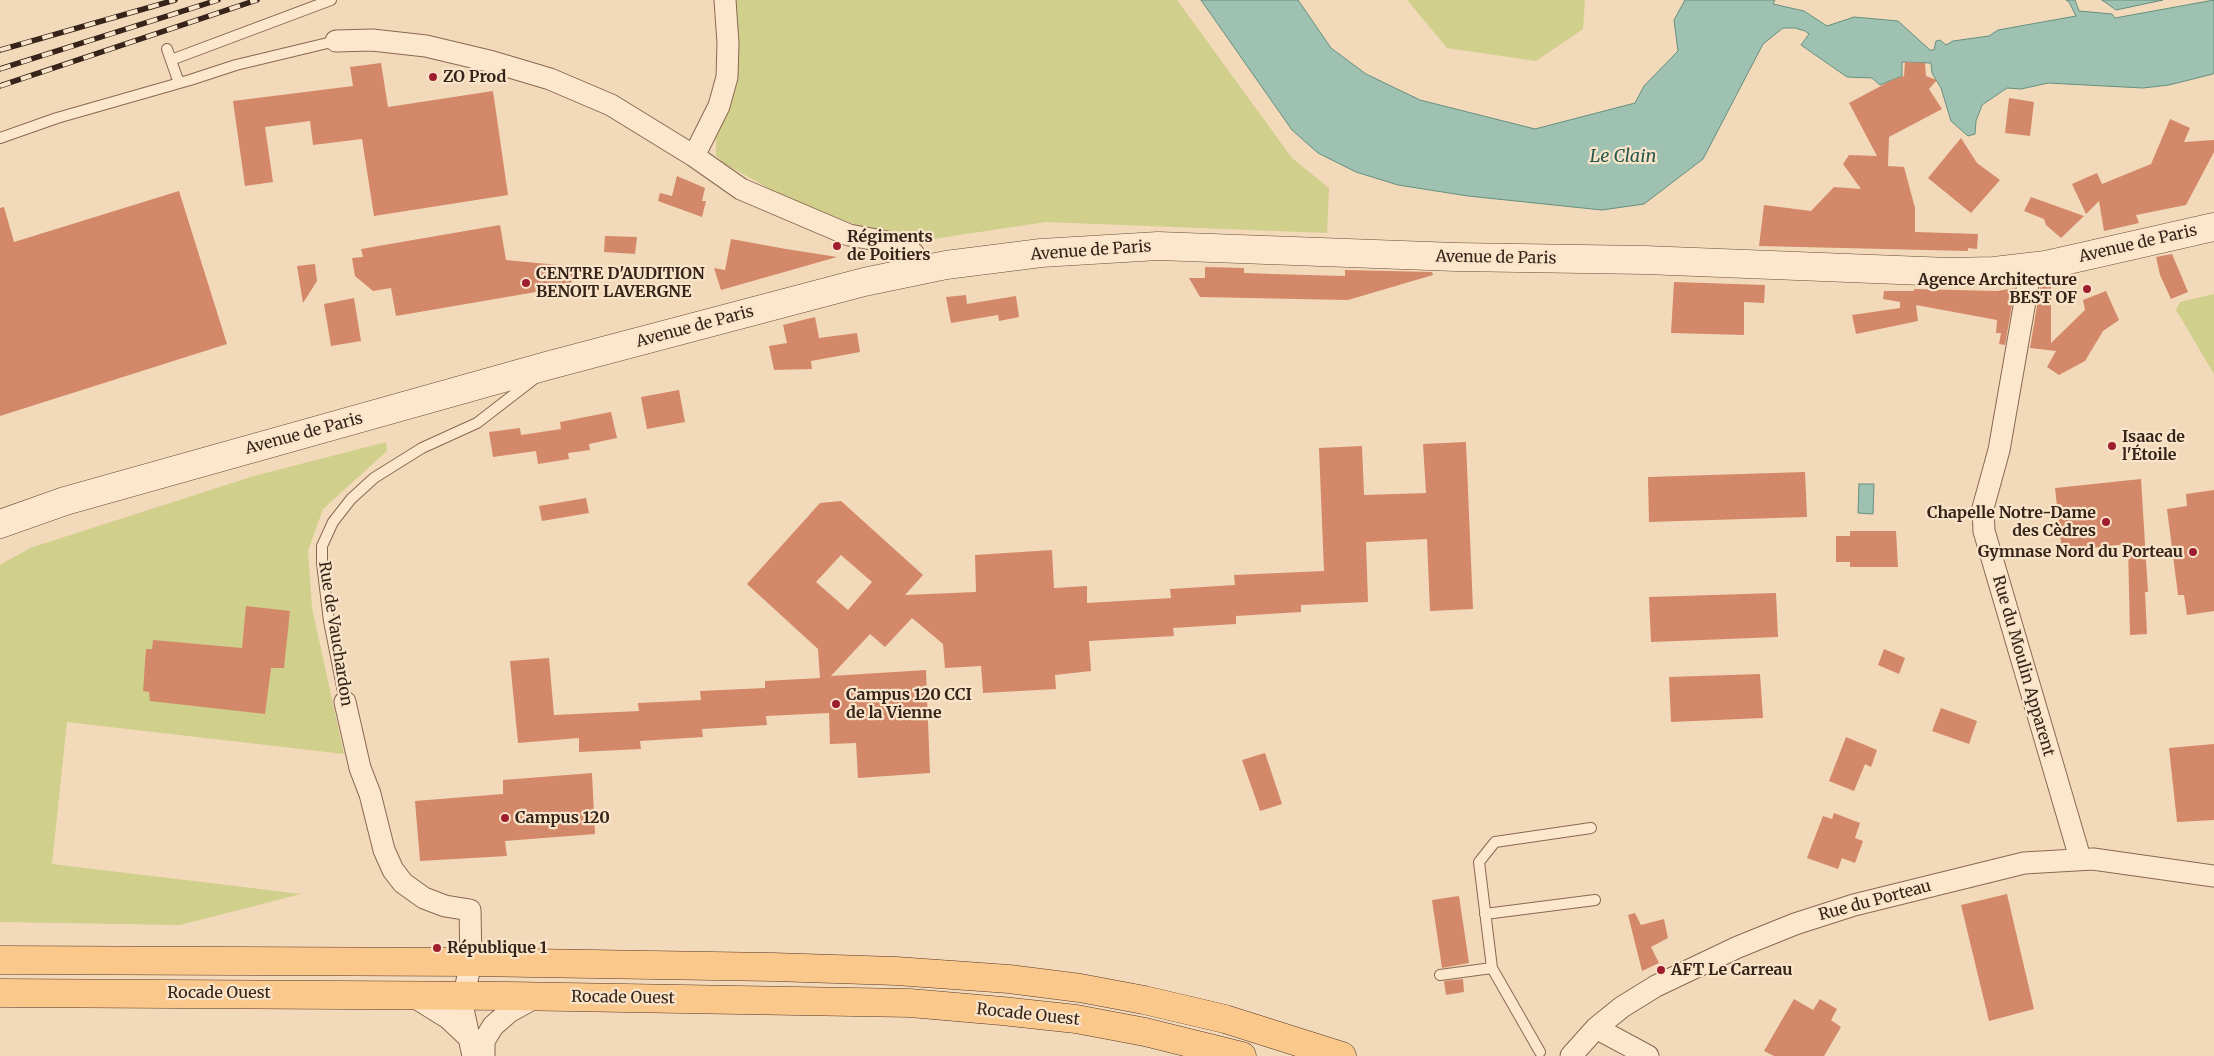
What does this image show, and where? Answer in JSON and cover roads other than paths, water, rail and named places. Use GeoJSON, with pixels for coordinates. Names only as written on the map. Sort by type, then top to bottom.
{"type":"FeatureCollection","features":[{"type":"Feature","properties":{"kind":"main road","name":"Avenue de Paris"},"geometry":{"type":"LineString","coordinates":[[0,524],[74,498],[550,365],[864,282],[922,270],[1041,253],[1158,246],[1446,257],[1645,260],[1949,272],[2032,267],[2214,227]]}},
{"type":"Feature","properties":{"kind":"main road","name":"Rocade Ouest"},"geometry":{"type":"LineString","coordinates":[[0,960],[471,962],[783,968],[896,972],[1009,980],[1080,988],[1144,1000],[1225,1019],[1342,1056]]}},
{"type":"Feature","properties":{"kind":"main road","name":"Rocade Ouest"},"geometry":{"type":"LineString","coordinates":[[0,993],[538,996],[910,1004],[1002,1010],[1076,1020],[1145,1032],[1242,1056]]}},
{"type":"Feature","properties":{"kind":"street"},"geometry":{"type":"LineString","coordinates":[[694,156],[719,106],[728,78],[728,43],[724,0]]}},
{"type":"Feature","properties":{"kind":"street"},"geometry":{"type":"LineString","coordinates":[[336,41],[372,40],[426,46],[493,62],[550,79],[611,104],[694,156],[741,189],[849,235],[899,244],[913,253],[922,270]]}},
{"type":"Feature","properties":{"kind":"street","name":"Rue du Moulin Apparent"},"geometry":{"type":"LineString","coordinates":[[2032,267],[1999,450],[1983,508],[1984,531],[1992,563],[2009,608],[2056,781],[2080,858]]}},
{"type":"Feature","properties":{"kind":"street","name":"Rue de Vauchardon"},"geometry":{"type":"LineString","coordinates":[[345,702],[360,768],[370,794],[384,850],[393,870],[402,883],[424,898],[445,906],[470,910],[471,962]]}},
{"type":"Feature","properties":{"kind":"street","name":"Rue du Porteau"},"geometry":{"type":"LineString","coordinates":[[1571,1056],[1596,1028],[1622,1007],[1656,986],[1738,947],[1795,924],[1854,905],[2024,863],[2080,858],[2214,876]]}},
{"type":"Feature","properties":{"kind":"street"},"geometry":{"type":"LineString","coordinates":[[471,962],[472,996],[462,1004],[477,1047]]}},
{"type":"Feature","properties":{"kind":"street"},"geometry":{"type":"LineString","coordinates":[[411,995],[448,1018],[477,1047]]}},
{"type":"Feature","properties":{"kind":"street"},"geometry":{"type":"LineString","coordinates":[[477,1047],[493,1026],[509,1012],[538,996]]}},
{"type":"Feature","properties":{"kind":"street"},"geometry":{"type":"LineString","coordinates":[[1596,1028],[1648,1056]]}},
{"type":"Feature","properties":{"kind":"lane"},"geometry":{"type":"LineString","coordinates":[[171,60],[331,0]]}},
{"type":"Feature","properties":{"kind":"lane"},"geometry":{"type":"LineString","coordinates":[[0,138],[57,118],[179,84],[236,65],[336,41]]}},
{"type":"Feature","properties":{"kind":"lane"},"geometry":{"type":"LineString","coordinates":[[167,49],[179,84]]}},
{"type":"Feature","properties":{"kind":"lane","name":"Rue de Vauchardon"},"geometry":{"type":"LineString","coordinates":[[345,702],[330,621],[322,563],[322,546],[333,522],[351,499],[374,478],[422,448],[477,423],[550,365]]}},
{"type":"Feature","properties":{"kind":"lane"},"geometry":{"type":"LineString","coordinates":[[1540,1052],[1492,968],[1479,862],[1495,842],[1591,828]]}},
{"type":"Feature","properties":{"kind":"lane"},"geometry":{"type":"LineString","coordinates":[[1486,914],[1595,900]]}},
{"type":"Feature","properties":{"kind":"lane"},"geometry":{"type":"LineString","coordinates":[[1440,975],[1492,968]]}},
{"type":"Feature","properties":{"kind":"water","name":"Le Clain"},"geometry":{"type":"Polygon","coordinates":[[[1201,0],[1298,0],[1331,48],[1366,74],[1420,100],[1535,129],[1635,103],[1644,86],[1678,51],[1674,20],[1685,0],[1775,0],[1773,4],[1804,11],[1827,26],[1854,17],[1898,21],[1930,50],[1934,50],[1936,41],[1940,40],[1946,45],[1953,41],[1989,36],[1998,30],[2076,16],[2066,0],[2075,0],[2079,11],[2112,14],[2115,18],[2214,0],[2214,72],[2213,74],[2169,85],[2143,88],[2048,83],[2021,89],[2007,88],[1982,105],[1976,121],[1975,134],[1968,136],[1951,121],[1941,88],[1932,73],[1931,63],[1902,62],[1902,76],[1880,85],[1872,78],[1847,77],[1801,45],[1809,34],[1795,28],[1783,28],[1763,44],[1703,159],[1644,204],[1602,210],[1468,196],[1398,185],[1356,172],[1318,153],[1292,130],[1201,0]]]}},
{"type":"Feature","properties":{"kind":"water"},"geometry":{"type":"Polygon","coordinates":[[[2102,0],[2163,0],[2116,10],[2102,0]]]}},
{"type":"Feature","properties":{"kind":"water"},"geometry":{"type":"Polygon","coordinates":[[[1859,484],[1874,484],[1873,514],[1858,513],[1859,484]]]}},
{"type":"Feature","properties":{"kind":"railway"},"geometry":{"type":"LineString","coordinates":[[0,50],[175,0]]}},
{"type":"Feature","properties":{"kind":"railway"},"geometry":{"type":"LineString","coordinates":[[0,69],[218,0]]}},
{"type":"Feature","properties":{"kind":"railway"},"geometry":{"type":"LineString","coordinates":[[0,86],[257,0]]}},
{"type":"Feature","properties":{"kind":"place","name":"ZO Prod"},"geometry":{"type":"Point","coordinates":[433,77]}},
{"type":"Feature","properties":{"kind":"place","name":"Régiments de Poitiers"},"geometry":{"type":"Point","coordinates":[837,246]}},
{"type":"Feature","properties":{"kind":"place","name":"CENTRE D'AUDITION BENOIT LAVERGNE"},"geometry":{"type":"Point","coordinates":[526,283]}},
{"type":"Feature","properties":{"kind":"place","name":"Agence Architecture BEST OF"},"geometry":{"type":"Point","coordinates":[2087,289]}},
{"type":"Feature","properties":{"kind":"place","name":"Isaac de l'Étoile"},"geometry":{"type":"Point","coordinates":[2112,446]}},
{"type":"Feature","properties":{"kind":"place","name":"Chapelle Notre-Dame des Cèdres"},"geometry":{"type":"Point","coordinates":[2106,522]}},
{"type":"Feature","properties":{"kind":"place","name":"Gymnase Nord du Porteau"},"geometry":{"type":"Point","coordinates":[2193,552]}},
{"type":"Feature","properties":{"kind":"place","name":"Campus 120 CCI de la Vienne"},"geometry":{"type":"Point","coordinates":[836,704]}},
{"type":"Feature","properties":{"kind":"place","name":"Campus 120"},"geometry":{"type":"Point","coordinates":[505,818]}},
{"type":"Feature","properties":{"kind":"place","name":"République 1"},"geometry":{"type":"Point","coordinates":[437,948]}},
{"type":"Feature","properties":{"kind":"place","name":"AFT Le Carreau"},"geometry":{"type":"Point","coordinates":[1661,970]}}]}
